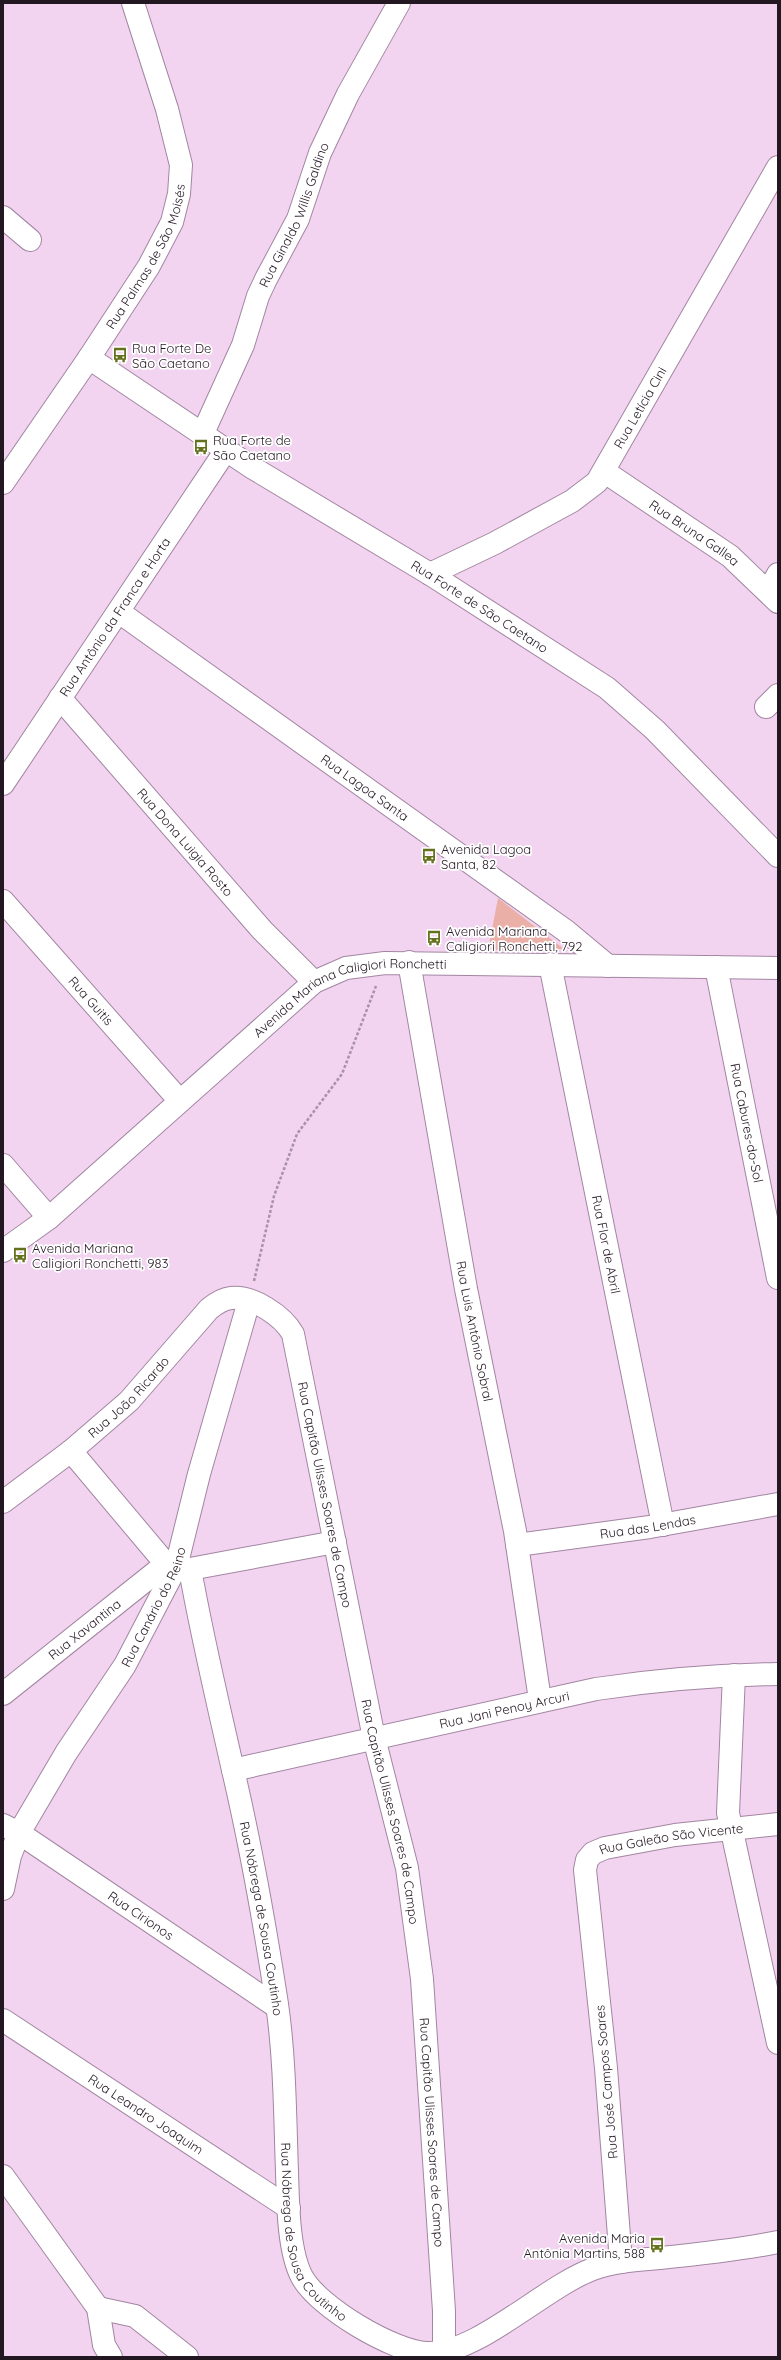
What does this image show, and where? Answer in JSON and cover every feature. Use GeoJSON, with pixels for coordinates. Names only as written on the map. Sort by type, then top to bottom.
{"type":"FeatureCollection","features":[{"type":"Feature","properties":{"kind":"street","name":"Rua Palmas de São Moisés"},"geometry":{"type":"LineString","coordinates":[[6,474],[90,358],[162,245],[172,222],[178,194],[181,165],[175,136],[133,3]]}},
{"type":"Feature","properties":{"kind":"street","name":"Rua Ginaldo Willis Galdino"},"geometry":{"type":"LineString","coordinates":[[202,433],[243,345],[264,283],[298,219],[320,152],[348,94],[399,3]]}},
{"type":"Feature","properties":{"kind":"street","name":"Rua Letícia Cini"},"geometry":{"type":"LineString","coordinates":[[430,574],[495,543],[572,502],[587,492],[605,472],[778,167]]}},
{"type":"Feature","properties":{"kind":"street"},"geometry":{"type":"LineString","coordinates":[[3,217],[30,240]]}},
{"type":"Feature","properties":{"kind":"street","name":"Rua Forte de São Caetano"},"geometry":{"type":"LineString","coordinates":[[90,358],[287,490],[430,574],[607,688],[655,730],[778,856]]}},
{"type":"Feature","properties":{"kind":"street","name":"Rua Antônio da Franca e Horta"},"geometry":{"type":"LineString","coordinates":[[3,784],[226,450]]}},
{"type":"Feature","properties":{"kind":"street","name":"Rua Bruna Gallea"},"geometry":{"type":"LineString","coordinates":[[605,472],[730,556],[775,589]]}},
{"type":"Feature","properties":{"kind":"street","name":"Rua Lagoa Santa"},"geometry":{"type":"LineString","coordinates":[[119,612],[566,931],[608,966]]}},
{"type":"Feature","properties":{"kind":"street","name":"Rua Dona Luigia Rosto"},"geometry":{"type":"LineString","coordinates":[[60,698],[262,930],[314,982]]}},
{"type":"Feature","properties":{"kind":"street","name":"Rua Guitis"},"geometry":{"type":"LineString","coordinates":[[3,901],[180,1101]]}},
{"type":"Feature","properties":{"kind":"street","name":"Avenida Mariana Caligiori Ronchetti"},"geometry":{"type":"LineString","coordinates":[[3,1251],[49,1218],[314,982],[346,968],[385,963],[409,962],[778,968]]}},
{"type":"Feature","properties":{"kind":"street","name":"Rua Luis Antônio Sobral"},"geometry":{"type":"LineString","coordinates":[[409,962],[465,1281],[517,1545],[540,1700]]}},
{"type":"Feature","properties":{"kind":"street","name":"Rua Flor de Abril"},"geometry":{"type":"LineString","coordinates":[[550,964],[663,1525]]}},
{"type":"Feature","properties":{"kind":"street","name":"Rua Cabures-do-Sol"},"geometry":{"type":"LineString","coordinates":[[716,967],[778,1278]]}},
{"type":"Feature","properties":{"kind":"street"},"geometry":{"type":"LineString","coordinates":[[3,1165],[49,1218]]}},
{"type":"Feature","properties":{"kind":"street","name":"Rua João Ricardo"},"geometry":{"type":"LineString","coordinates":[[3,1502],[71,1451],[129,1401],[209,1309],[219,1302],[231,1298],[249,1301]]}},
{"type":"Feature","properties":{"kind":"street","name":"Rua Capitão Ulisses Soares de Campo"},"geometry":{"type":"LineString","coordinates":[[249,1301],[280,1318],[293,1334],[374,1738],[407,1868],[422,1979],[444,2311],[444,2352]]}},
{"type":"Feature","properties":{"kind":"street","name":"Rua Canário do Reino"},"geometry":{"type":"LineString","coordinates":[[3,1889],[10,1856],[11,1829],[66,1753],[125,1665],[177,1567],[199,1474],[249,1301]]}},
{"type":"Feature","properties":{"kind":"street","name":"Rua Nóbrega de Sousa Coutinho"},"geometry":{"type":"LineString","coordinates":[[71,1451],[177,1567],[219,1712],[233,1770],[262,1912],[277,2006],[283,2065],[289,2208],[297,2262],[302,2277],[315,2294],[351,2322],[388,2341],[425,2353],[444,2352],[463,2345],[484,2334],[574,2277],[594,2269],[621,2262],[748,2248],[778,2242]]}},
{"type":"Feature","properties":{"kind":"street","name":"Rua das Lendas"},"geometry":{"type":"LineString","coordinates":[[517,1545],[663,1525],[778,1504]]}},
{"type":"Feature","properties":{"kind":"street","name":"Rua Xavantina"},"geometry":{"type":"LineString","coordinates":[[3,1694],[177,1567],[335,1542]]}},
{"type":"Feature","properties":{"kind":"street","name":"Rua Jani Penoy Arcuri"},"geometry":{"type":"LineString","coordinates":[[233,1770],[540,1700],[645,1682],[734,1675],[778,1674]]}},
{"type":"Feature","properties":{"kind":"street"},"geometry":{"type":"LineString","coordinates":[[734,1675],[728,1813],[778,2043]]}},
{"type":"Feature","properties":{"kind":"street","name":"Rua Galeão São Vicente"},"geometry":{"type":"LineString","coordinates":[[588,1903],[585,1870],[588,1860],[593,1853],[605,1848],[675,1835],[778,1824]]}},
{"type":"Feature","properties":{"kind":"street","name":"Rua Cirionos"},"geometry":{"type":"LineString","coordinates":[[11,1829],[277,2006]]}},
{"type":"Feature","properties":{"kind":"street","name":"Rua José Campos Soares"},"geometry":{"type":"LineString","coordinates":[[588,1903],[606,2068],[621,2262]]}},
{"type":"Feature","properties":{"kind":"street","name":"Rua Leandro Joaquim"},"geometry":{"type":"LineString","coordinates":[[3,2020],[289,2208]]}},
{"type":"Feature","properties":{"kind":"street"},"geometry":{"type":"LineString","coordinates":[[3,2176],[98,2308],[104,2345],[111,2357]]}},
{"type":"Feature","properties":{"kind":"street"},"geometry":{"type":"LineString","coordinates":[[98,2308],[135,2316],[187,2357]]}},
{"type":"Feature","properties":{"kind":"path"},"geometry":{"type":"LineString","coordinates":[[249,1301],[274,1196],[297,1134],[342,1074],[385,963]]}},
{"type":"Feature","properties":{"kind":"shaded area"},"geometry":{"type":"Polygon","coordinates":[[[498,898],[564,949],[488,950],[498,898]]]}},
{"type":"Feature","properties":{"kind":"place","name":"Rua Forte De São Caetano"},"geometry":{"type":"Point","coordinates":[120,355]}},
{"type":"Feature","properties":{"kind":"place","name":"Rua Forte de São Caetano"},"geometry":{"type":"Point","coordinates":[201,447]}},
{"type":"Feature","properties":{"kind":"place","name":"Avenida Lagoa Santa, 82"},"geometry":{"type":"Point","coordinates":[429,856]}},
{"type":"Feature","properties":{"kind":"place","name":"Avenida Mariana Caligiori Ronchetti, 792"},"geometry":{"type":"Point","coordinates":[434,938]}},
{"type":"Feature","properties":{"kind":"place","name":"Avenida Mariana Caligiori Ronchetti, 983"},"geometry":{"type":"Point","coordinates":[20,1255]}},
{"type":"Feature","properties":{"kind":"place","name":"Avenida Maria Antônia Martins, 588"},"geometry":{"type":"Point","coordinates":[657,2245]}}]}
